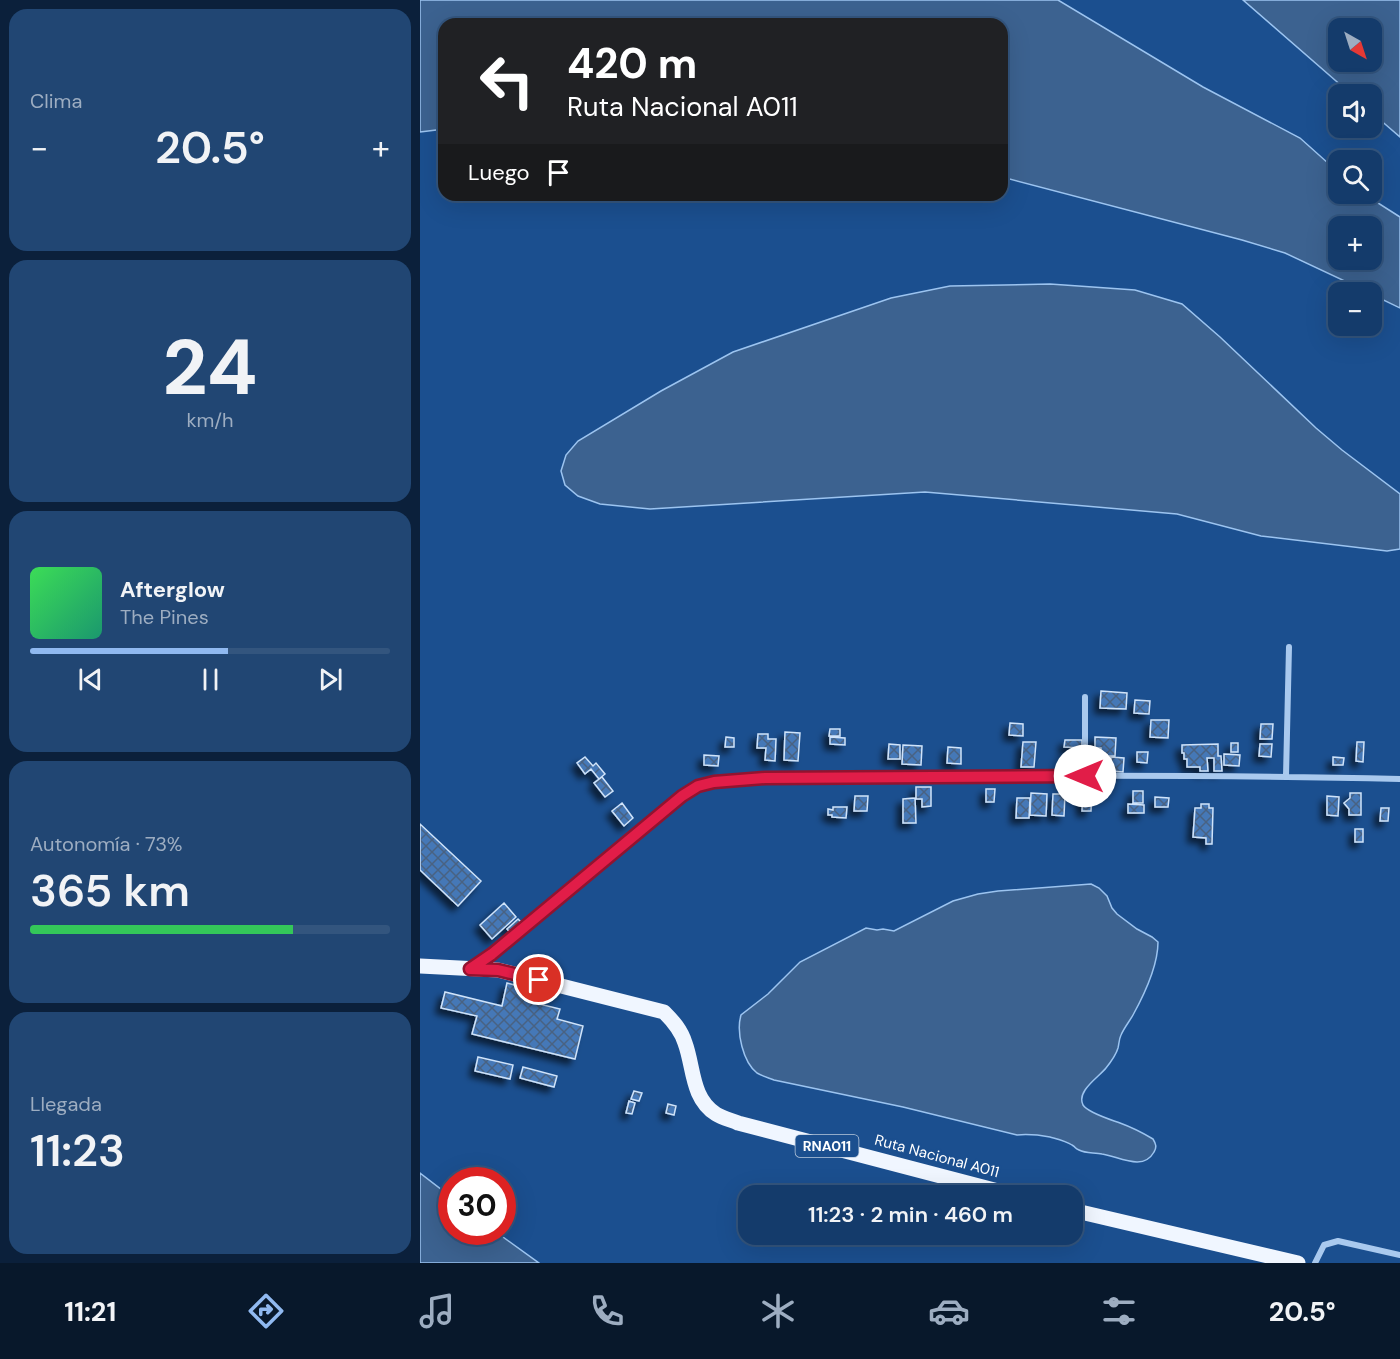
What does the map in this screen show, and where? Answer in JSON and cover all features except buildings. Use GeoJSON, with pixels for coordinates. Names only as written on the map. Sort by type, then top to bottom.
{"type":"FeatureCollection","features":[{"type":"Feature","properties":{"kind":"main road","name":"Ruta Nacional A011"},"geometry":{"type":"LineString","coordinates":[[420,966],[498,970],[664,1012],[676,1024],[685,1042],[693,1078],[702,1100],[716,1114],[738,1123],[975,1185]]}},
{"type":"Feature","properties":{"kind":"main road"},"geometry":{"type":"LineString","coordinates":[[1083,1213],[1298,1263]]}},
{"type":"Feature","properties":{"kind":"street"},"geometry":{"type":"LineString","coordinates":[[1286,776],[1288,647]]}},
{"type":"Feature","properties":{"kind":"street"},"geometry":{"type":"LineString","coordinates":[[1085,697],[1085,776]]}},
{"type":"Feature","properties":{"kind":"street"},"geometry":{"type":"LineString","coordinates":[[470,969],[492,954],[682,796],[698,786],[714,782],[765,778],[1085,776],[1286,776],[1400,779]]}},
{"type":"Feature","properties":{"kind":"street"},"geometry":{"type":"LineString","coordinates":[[1315,1263],[1324,1245],[1338,1241],[1400,1255]]}},
{"type":"Feature","properties":{"kind":"water"},"geometry":{"type":"Polygon","coordinates":[[[420,0],[1058,0],[1203,87],[1300,138],[1328,163],[1328,204],[1380,204],[1400,217],[1400,308],[1382,299],[1382,282],[1347,282],[1285,253],[1008,179],[1008,18],[438,18],[438,130],[420,132],[420,0]]]}},
{"type":"Feature","properties":{"kind":"water"},"geometry":{"type":"Polygon","coordinates":[[[1243,0],[1400,0],[1400,137],[1382,121],[1382,84],[1340,84],[1243,0]]]}},
{"type":"Feature","properties":{"kind":"water"},"geometry":{"type":"Polygon","coordinates":[[[1050,284],[1135,290],[1182,304],[1316,428],[1400,494],[1400,549],[1387,551],[1261,536],[1177,514],[925,492],[650,509],[600,504],[578,496],[565,485],[561,471],[566,455],[578,441],[661,391],[733,352],[891,298],[950,286],[1050,284]]]}},
{"type":"Feature","properties":{"kind":"water"},"geometry":{"type":"Polygon","coordinates":[[[1091,884],[1107,896],[1117,914],[1158,942],[1156,961],[1150,980],[1121,1035],[1116,1053],[1106,1068],[1085,1090],[1083,1105],[1100,1116],[1133,1128],[1153,1139],[1156,1146],[1149,1158],[1137,1162],[1085,1152],[1067,1142],[1050,1137],[1017,1135],[903,1107],[774,1080],[757,1073],[748,1062],[740,1038],[741,1015],[768,994],[800,962],[866,928],[894,931],[953,901],[978,894],[1091,884]]]}},
{"type":"Feature","properties":{"kind":"water"},"geometry":{"type":"Polygon","coordinates":[[[420,1173],[438,1187],[438,1245],[514,1245],[539,1263],[420,1263],[420,1173]]]}},
{"type":"Feature","properties":{"kind":"route"},"geometry":{"type":"LineString","coordinates":[[539,980],[498,970],[470,969],[492,954],[682,796],[698,786],[714,782],[765,778],[1085,776]]}}]}
